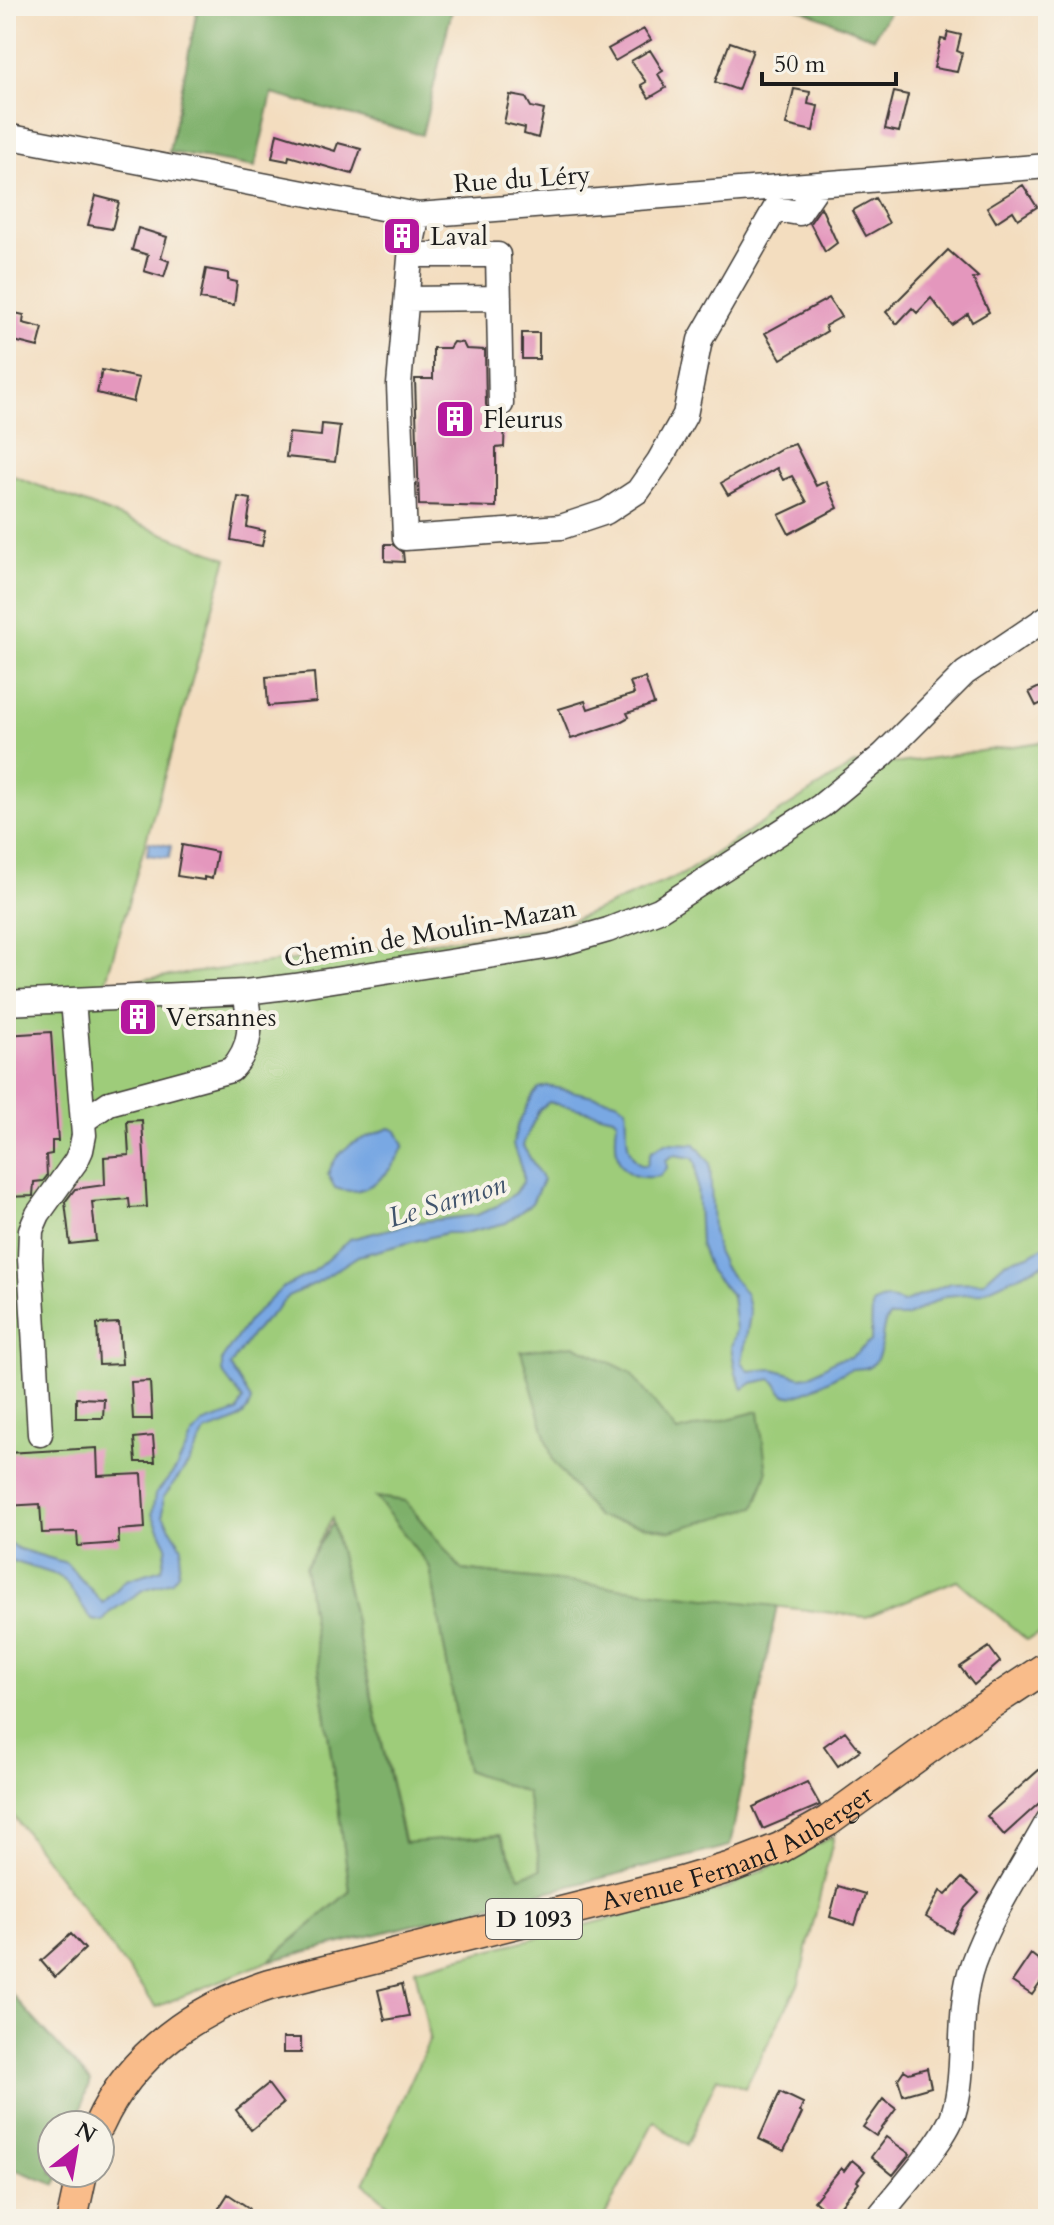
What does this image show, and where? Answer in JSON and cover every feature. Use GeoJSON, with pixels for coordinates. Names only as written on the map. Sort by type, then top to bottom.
{"type":"FeatureCollection","features":[{"type":"Feature","properties":{"kind":"main road","name":"Avenue Fernand Auberger"},"geometry":{"type":"LineString","coordinates":[[981,1710],[1048,1655]]}},
{"type":"Feature","properties":{"kind":"main road","name":"Avenue Fernand Auberger"},"geometry":{"type":"LineString","coordinates":[[108,2109],[119,2090],[149,2055],[191,2020],[240,1994],[731,1867],[780,1848],[828,1821],[981,1710],[1048,1666]]}},
{"type":"Feature","properties":{"kind":"main road"},"geometry":{"type":"LineString","coordinates":[[72,2219],[79,2189]]}},
{"type":"Feature","properties":{"kind":"street","name":"Rue du Léry"},"geometry":{"type":"LineString","coordinates":[[6,136],[418,215],[1048,166]]}},
{"type":"Feature","properties":{"kind":"street"},"geometry":{"type":"LineString","coordinates":[[418,215],[411,255],[399,385],[405,538],[561,527],[606,512],[638,491],[685,415],[700,340],[775,209],[799,213],[819,184]]}},
{"type":"Feature","properties":{"kind":"street"},"geometry":{"type":"LineString","coordinates":[[411,255],[498,255],[501,404]]}},
{"type":"Feature","properties":{"kind":"street"},"geometry":{"type":"LineString","coordinates":[[407,299],[499,298]]}},
{"type":"Feature","properties":{"kind":"street","name":"Chemin de Moulin-Mazan"},"geometry":{"type":"LineString","coordinates":[[6,1003],[245,992],[552,946],[608,930],[659,910],[821,806],[883,755],[965,673],[1048,617]]}},
{"type":"Feature","properties":{"kind":"street"},"geometry":{"type":"LineString","coordinates":[[83,1121],[109,1103],[231,1070],[244,1057],[247,1047],[249,1017],[245,992]]}},
{"type":"Feature","properties":{"kind":"street"},"geometry":{"type":"LineString","coordinates":[[40,1434],[31,1230],[38,1214],[81,1150],[83,1121],[73,1000]]}},
{"type":"Feature","properties":{"kind":"street"},"geometry":{"type":"LineString","coordinates":[[877,2219],[952,2119],[957,2100],[962,2010],[973,1963],[1048,1821]]}},
{"type":"Feature","properties":{"kind":"green space"},"geometry":{"type":"Polygon","coordinates":[[[198,6],[453,6],[422,135],[272,94],[255,167],[169,152],[198,6]]]}},
{"type":"Feature","properties":{"kind":"green space"},"geometry":{"type":"Polygon","coordinates":[[[793,6],[893,6],[873,38],[793,6]]]}},
{"type":"Feature","properties":{"kind":"green space"},"geometry":{"type":"Polygon","coordinates":[[[6,473],[227,558],[105,984],[559,926],[683,874],[854,764],[900,763],[1048,741],[1048,1628],[1027,1640],[957,1580],[866,1617],[462,1570],[405,1501],[377,1497],[430,1568],[466,1770],[527,1792],[541,1870],[520,1877],[500,1835],[405,1844],[332,1519],[305,1567],[350,1891],[269,1961],[156,2007],[6,1806],[6,473]]]}},
{"type":"Feature","properties":{"kind":"green space"},"geometry":{"type":"Polygon","coordinates":[[[574,1345],[630,1372],[677,1432],[759,1411],[767,1473],[755,1507],[671,1531],[597,1517],[553,1461],[521,1351],[574,1345]]]}},
{"type":"Feature","properties":{"kind":"green space"},"geometry":{"type":"Polygon","coordinates":[[[376,1497],[405,1501],[462,1570],[777,1606],[730,1846],[269,1961],[350,1891],[305,1567],[333,1523],[404,1843],[500,1835],[520,1877],[541,1869],[527,1793],[466,1770],[430,1568],[376,1497]]]}},
{"type":"Feature","properties":{"kind":"green space"},"geometry":{"type":"Polygon","coordinates":[[[834,1836],[799,1983],[745,2088],[717,2077],[687,2146],[654,2121],[603,2219],[405,2219],[364,2183],[430,2039],[415,1969],[722,1890],[834,1836]]]}},
{"type":"Feature","properties":{"kind":"green space"},"geometry":{"type":"Polygon","coordinates":[[[6,1988],[90,2081],[81,2109],[36,2109],[36,2177],[6,2166],[6,1988]]]}},
{"type":"Feature","properties":{"kind":"water"},"geometry":{"type":"Polygon","coordinates":[[[149,842],[171,846],[169,858],[147,855],[149,842]]]}},
{"type":"Feature","properties":{"kind":"water"},"geometry":{"type":"Polygon","coordinates":[[[548,1086],[616,1101],[626,1107],[628,1146],[641,1165],[647,1165],[651,1151],[666,1143],[695,1144],[710,1163],[717,1251],[723,1266],[746,1294],[750,1315],[742,1362],[749,1371],[774,1369],[800,1377],[809,1376],[836,1360],[851,1357],[871,1341],[872,1304],[876,1302],[888,1299],[903,1303],[950,1283],[983,1282],[1005,1262],[1029,1255],[1048,1244],[1048,1262],[980,1293],[945,1296],[906,1317],[889,1317],[877,1359],[867,1367],[849,1370],[797,1395],[785,1394],[772,1379],[752,1383],[743,1389],[736,1374],[731,1347],[736,1330],[732,1296],[710,1271],[700,1244],[696,1163],[693,1158],[674,1155],[666,1160],[667,1168],[660,1176],[635,1176],[621,1164],[616,1145],[617,1121],[613,1117],[549,1102],[539,1110],[523,1146],[543,1180],[532,1203],[506,1223],[464,1233],[446,1233],[358,1256],[316,1283],[290,1295],[252,1334],[230,1366],[251,1400],[249,1407],[234,1422],[205,1432],[189,1463],[163,1498],[163,1516],[182,1547],[178,1573],[172,1581],[143,1590],[109,1613],[103,1622],[92,1620],[66,1582],[57,1575],[6,1559],[6,1542],[66,1563],[103,1603],[126,1580],[162,1569],[167,1546],[152,1514],[155,1495],[176,1469],[192,1436],[202,1424],[237,1412],[243,1400],[222,1372],[222,1359],[249,1320],[282,1288],[313,1272],[350,1239],[418,1222],[477,1215],[514,1194],[523,1182],[513,1145],[517,1126],[533,1095],[539,1088],[548,1086]]]}},
{"type":"Feature","properties":{"kind":"water"},"geometry":{"type":"Polygon","coordinates":[[[390,1128],[397,1131],[404,1145],[386,1174],[358,1190],[335,1188],[328,1175],[344,1149],[390,1128]]]}},
{"type":"Feature","properties":{"kind":"building"},"geometry":{"type":"Polygon","coordinates":[[[644,29],[651,40],[615,61],[608,49],[644,29]]]}},
{"type":"Feature","properties":{"kind":"building"},"geometry":{"type":"Polygon","coordinates":[[[948,32],[961,35],[957,51],[962,53],[957,72],[934,68],[941,39],[946,40],[948,32]]]}},
{"type":"Feature","properties":{"kind":"building"},"geometry":{"type":"Polygon","coordinates":[[[730,42],[753,50],[738,90],[715,82],[730,42]]]}},
{"type":"Feature","properties":{"kind":"building"},"geometry":{"type":"Polygon","coordinates":[[[650,50],[663,71],[658,74],[666,88],[649,98],[641,85],[646,82],[631,61],[650,50]]]}},
{"type":"Feature","properties":{"kind":"building"},"geometry":{"type":"Polygon","coordinates":[[[794,89],[810,92],[808,104],[818,106],[813,131],[786,125],[794,89]]]}},
{"type":"Feature","properties":{"kind":"building"},"geometry":{"type":"Polygon","coordinates":[[[894,92],[908,95],[899,132],[885,129],[894,92]]]}},
{"type":"Feature","properties":{"kind":"building"},"geometry":{"type":"Polygon","coordinates":[[[510,95],[526,98],[531,107],[544,110],[538,138],[524,134],[525,128],[504,123],[510,95]]]}},
{"type":"Feature","properties":{"kind":"building"},"geometry":{"type":"Polygon","coordinates":[[[277,133],[335,151],[338,143],[361,149],[352,174],[289,156],[288,161],[272,158],[277,133]]]}},
{"type":"Feature","properties":{"kind":"building"},"geometry":{"type":"Polygon","coordinates":[[[1023,185],[1037,207],[1018,219],[1013,211],[996,222],[987,207],[1023,185]]]}},
{"type":"Feature","properties":{"kind":"building"},"geometry":{"type":"Polygon","coordinates":[[[96,196],[119,202],[112,229],[88,225],[96,196]]]}},
{"type":"Feature","properties":{"kind":"building"},"geometry":{"type":"Polygon","coordinates":[[[875,198],[889,223],[866,236],[852,211],[875,198]]]}},
{"type":"Feature","properties":{"kind":"building"},"geometry":{"type":"Polygon","coordinates":[[[821,207],[837,243],[825,252],[810,223],[821,207]]]}},
{"type":"Feature","properties":{"kind":"building"},"geometry":{"type":"Polygon","coordinates":[[[138,228],[167,237],[161,258],[169,261],[164,277],[144,271],[148,255],[132,250],[138,228]]]}},
{"type":"Feature","properties":{"kind":"building"},"geometry":{"type":"Polygon","coordinates":[[[948,250],[978,277],[973,279],[989,312],[972,322],[968,314],[952,325],[931,298],[917,313],[912,308],[897,324],[886,312],[948,250]]]}},
{"type":"Feature","properties":{"kind":"building"},"geometry":{"type":"Polygon","coordinates":[[[206,269],[228,273],[228,280],[237,282],[234,305],[200,299],[206,269]]]}},
{"type":"Feature","properties":{"kind":"building"},"geometry":{"type":"Polygon","coordinates":[[[829,298],[841,317],[825,326],[827,331],[781,359],[765,333],[829,298]]]}},
{"type":"Feature","properties":{"kind":"building"},"geometry":{"type":"Polygon","coordinates":[[[6,311],[24,315],[23,323],[43,328],[38,347],[6,339],[6,311]]]}},
{"type":"Feature","properties":{"kind":"building"},"geometry":{"type":"Polygon","coordinates":[[[522,333],[539,333],[539,359],[522,359],[522,333]]]}},
{"type":"Feature","properties":{"kind":"building","name":"Fleurus"},"geometry":{"type":"Polygon","coordinates":[[[453,342],[463,343],[466,349],[485,350],[486,405],[493,417],[505,418],[504,447],[496,448],[496,507],[419,505],[415,379],[433,379],[433,348],[449,348],[453,342]]]}},
{"type":"Feature","properties":{"kind":"building"},"geometry":{"type":"Polygon","coordinates":[[[102,370],[139,378],[133,402],[97,393],[102,370]]]}},
{"type":"Feature","properties":{"kind":"building"},"geometry":{"type":"Polygon","coordinates":[[[322,424],[340,426],[335,462],[286,457],[289,433],[321,436],[322,424]]]}},
{"type":"Feature","properties":{"kind":"building"},"geometry":{"type":"Polygon","coordinates":[[[795,444],[816,486],[826,481],[838,508],[789,534],[779,515],[807,502],[792,476],[783,480],[777,468],[728,495],[721,483],[782,448],[795,444]]]}},
{"type":"Feature","properties":{"kind":"building"},"geometry":{"type":"Polygon","coordinates":[[[238,497],[251,499],[247,527],[265,531],[262,546],[231,540],[238,497]]]}},
{"type":"Feature","properties":{"kind":"building"},"geometry":{"type":"Polygon","coordinates":[[[385,544],[392,544],[403,552],[404,562],[385,561],[385,544]]]}},
{"type":"Feature","properties":{"kind":"building"},"geometry":{"type":"Polygon","coordinates":[[[314,673],[316,702],[268,706],[266,677],[314,673]]]}},
{"type":"Feature","properties":{"kind":"building"},"geometry":{"type":"Polygon","coordinates":[[[645,678],[654,704],[627,713],[629,717],[618,723],[571,739],[559,709],[585,701],[588,709],[634,694],[630,682],[645,678]]]}},
{"type":"Feature","properties":{"kind":"building"},"geometry":{"type":"Polygon","coordinates":[[[1048,683],[1048,700],[1036,706],[1029,692],[1048,683]]]}},
{"type":"Feature","properties":{"kind":"building"},"geometry":{"type":"Polygon","coordinates":[[[182,845],[217,852],[212,879],[177,876],[182,845]]]}},
{"type":"Feature","properties":{"kind":"building"},"geometry":{"type":"Polygon","coordinates":[[[51,1032],[58,1141],[52,1141],[52,1154],[46,1155],[47,1176],[43,1181],[34,1182],[33,1196],[6,1197],[6,1035],[51,1032]]]}},
{"type":"Feature","properties":{"kind":"building"},"geometry":{"type":"Polygon","coordinates":[[[142,1120],[147,1207],[130,1208],[129,1199],[92,1202],[96,1241],[70,1244],[65,1202],[75,1189],[105,1185],[104,1157],[129,1155],[127,1121],[142,1120]]]}},
{"type":"Feature","properties":{"kind":"building"},"geometry":{"type":"Polygon","coordinates":[[[119,1323],[122,1364],[99,1365],[97,1324],[119,1323]]]}},
{"type":"Feature","properties":{"kind":"building"},"geometry":{"type":"Polygon","coordinates":[[[150,1381],[152,1419],[133,1419],[131,1382],[150,1381]]]}},
{"type":"Feature","properties":{"kind":"building"},"geometry":{"type":"Polygon","coordinates":[[[76,1398],[104,1399],[103,1418],[76,1418],[76,1398]]]}},
{"type":"Feature","properties":{"kind":"building"},"geometry":{"type":"Polygon","coordinates":[[[153,1436],[155,1462],[136,1462],[134,1438],[153,1436]]]}},
{"type":"Feature","properties":{"kind":"building"},"geometry":{"type":"Polygon","coordinates":[[[97,1448],[98,1476],[142,1474],[145,1528],[118,1530],[119,1543],[78,1546],[77,1532],[42,1533],[40,1504],[6,1506],[6,1453],[97,1448]]]}},
{"type":"Feature","properties":{"kind":"building"},"geometry":{"type":"Polygon","coordinates":[[[989,1647],[1000,1662],[974,1685],[960,1667],[989,1647]]]}},
{"type":"Feature","properties":{"kind":"building"},"geometry":{"type":"Polygon","coordinates":[[[845,1731],[860,1750],[838,1766],[824,1746],[845,1731]]]}},
{"type":"Feature","properties":{"kind":"building"},"geometry":{"type":"Polygon","coordinates":[[[1040,1769],[1048,1778],[1048,1795],[1004,1835],[987,1816],[1040,1769]]]}},
{"type":"Feature","properties":{"kind":"building"},"geometry":{"type":"Polygon","coordinates":[[[807,1782],[820,1805],[763,1829],[753,1807],[807,1782]]]}},
{"type":"Feature","properties":{"kind":"building"},"geometry":{"type":"Polygon","coordinates":[[[962,1878],[979,1893],[965,1908],[952,1933],[926,1917],[940,1891],[946,1895],[962,1878]]]}},
{"type":"Feature","properties":{"kind":"building"},"geometry":{"type":"Polygon","coordinates":[[[838,1886],[865,1894],[855,1925],[830,1917],[838,1886]]]}},
{"type":"Feature","properties":{"kind":"building"},"geometry":{"type":"Polygon","coordinates":[[[71,1934],[85,1949],[55,1977],[41,1961],[71,1934]]]}},
{"type":"Feature","properties":{"kind":"building"},"geometry":{"type":"Polygon","coordinates":[[[1031,1954],[1048,1967],[1048,1972],[1032,1995],[1012,1982],[1031,1954]]]}},
{"type":"Feature","properties":{"kind":"building"},"geometry":{"type":"Polygon","coordinates":[[[402,1984],[409,2016],[385,2020],[378,1990],[402,1984]]]}},
{"type":"Feature","properties":{"kind":"building"},"geometry":{"type":"Polygon","coordinates":[[[283,2038],[301,2038],[301,2053],[283,2053],[283,2038]]]}},
{"type":"Feature","properties":{"kind":"building"},"geometry":{"type":"Polygon","coordinates":[[[927,2068],[931,2087],[903,2095],[898,2079],[904,2070],[909,2073],[927,2068]]]}},
{"type":"Feature","properties":{"kind":"building"},"geometry":{"type":"Polygon","coordinates":[[[268,2084],[283,2104],[251,2130],[236,2110],[268,2084]]]}},
{"type":"Feature","properties":{"kind":"building"},"geometry":{"type":"Polygon","coordinates":[[[780,2092],[803,2103],[802,2113],[784,2151],[759,2139],[780,2092]]]}},
{"type":"Feature","properties":{"kind":"building"},"geometry":{"type":"Polygon","coordinates":[[[883,2099],[896,2109],[876,2136],[863,2127],[883,2099]]]}},
{"type":"Feature","properties":{"kind":"building"},"geometry":{"type":"Polygon","coordinates":[[[886,2137],[910,2154],[893,2175],[871,2157],[886,2137]]]}},
{"type":"Feature","properties":{"kind":"building"},"geometry":{"type":"Polygon","coordinates":[[[852,2160],[865,2171],[832,2216],[814,2201],[841,2168],[844,2171],[852,2160]]]}},
{"type":"Feature","properties":{"kind":"building"},"geometry":{"type":"Polygon","coordinates":[[[228,2194],[249,2208],[243,2219],[212,2219],[228,2194]]]}},
{"type":"Feature","properties":{"kind":"place","name":"Laval"},"geometry":{"type":"Point","coordinates":[402,236]}},
{"type":"Feature","properties":{"kind":"place","name":"Fleurus"},"geometry":{"type":"Point","coordinates":[455,419]}},
{"type":"Feature","properties":{"kind":"place","name":"Versannes"},"geometry":{"type":"Point","coordinates":[138,1017]}},
{"type":"Feature","properties":{"kind":"water label","name":"Le Sarmon"},"geometry":{"type":"Point","coordinates":[447,1201]}}]}
